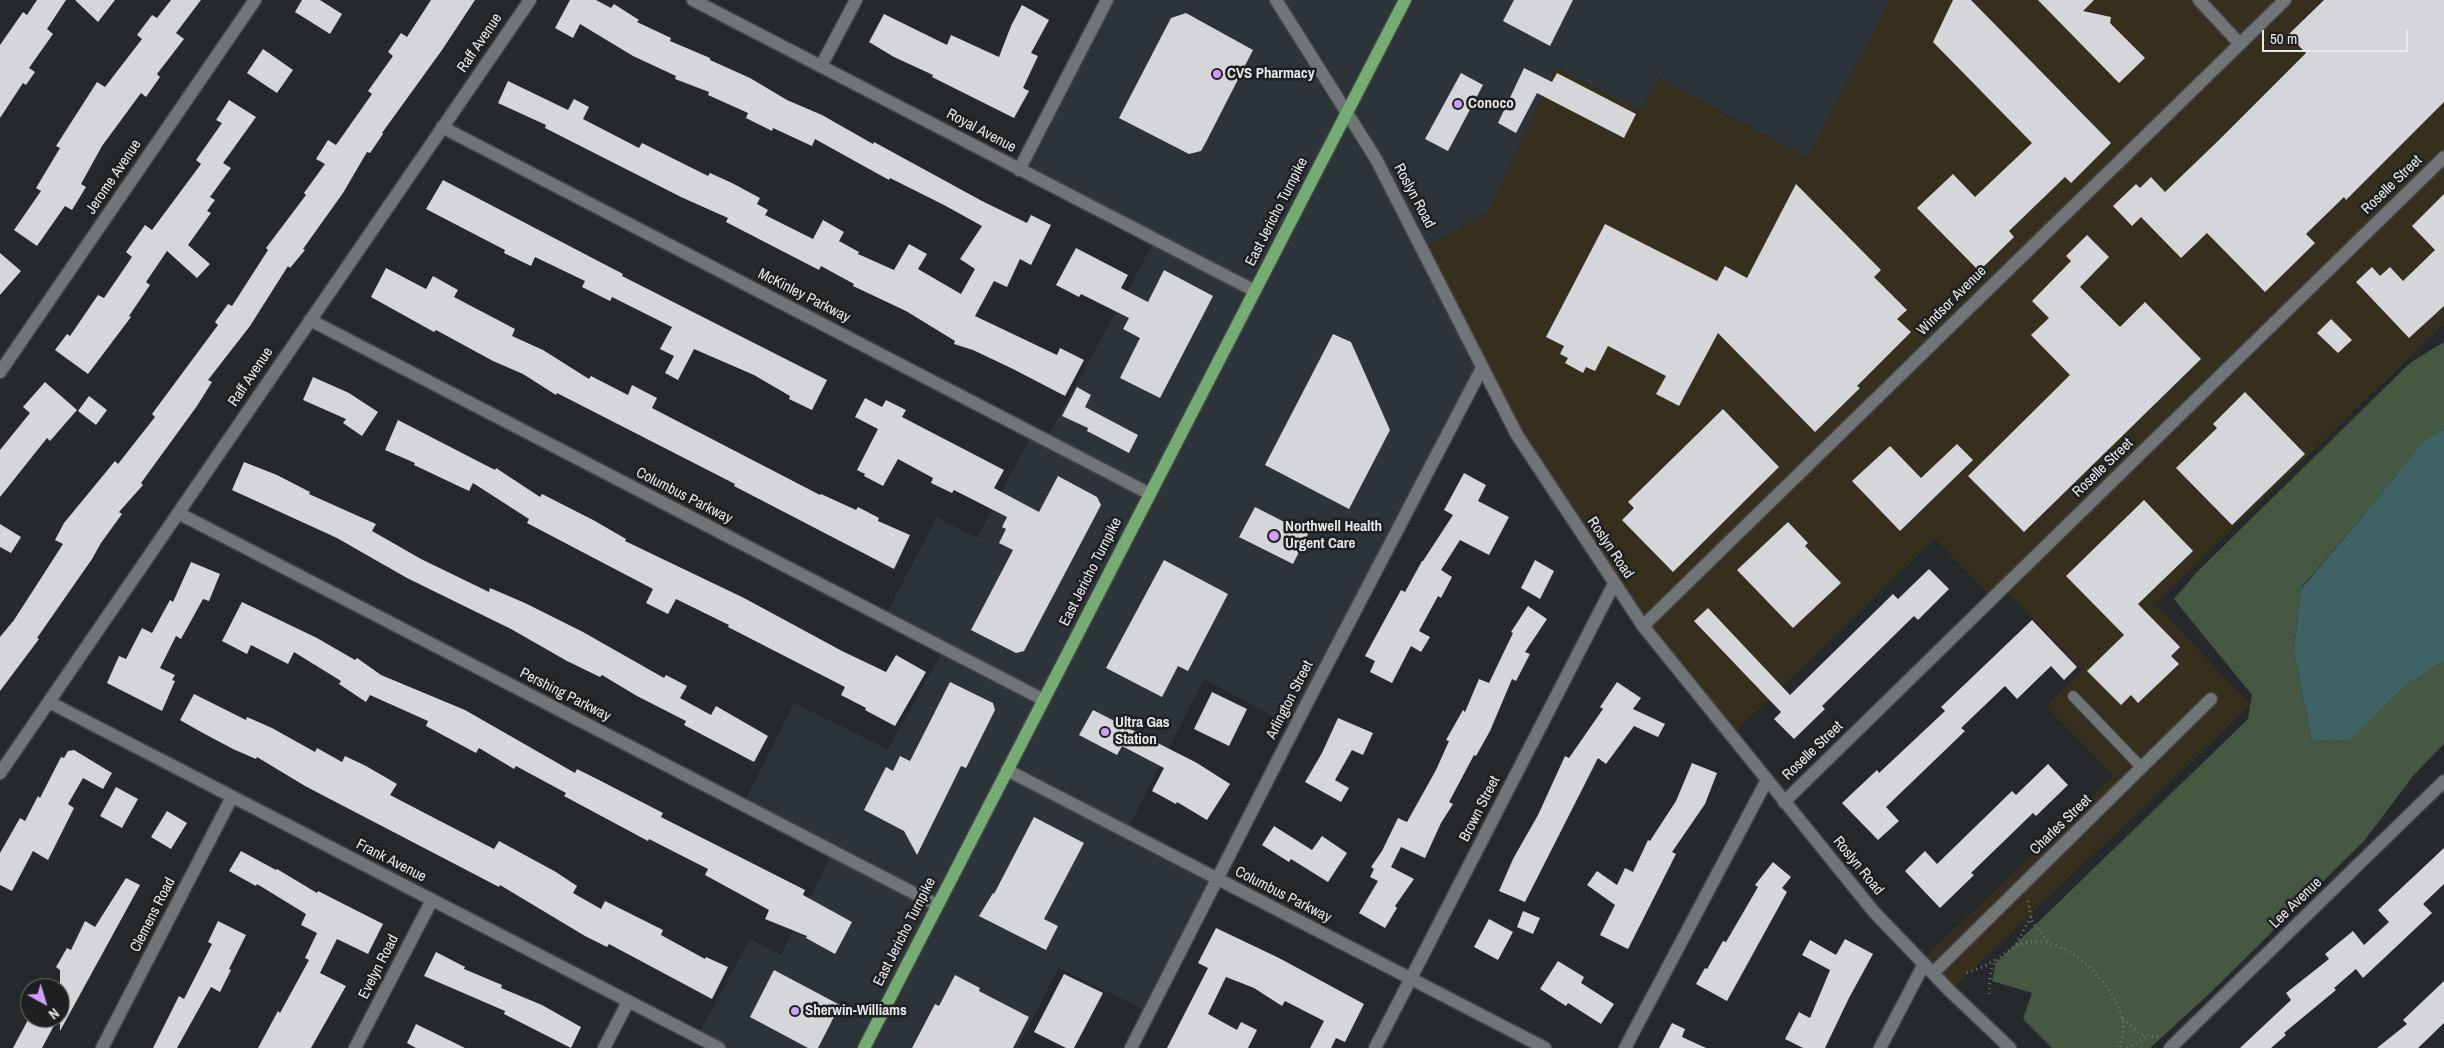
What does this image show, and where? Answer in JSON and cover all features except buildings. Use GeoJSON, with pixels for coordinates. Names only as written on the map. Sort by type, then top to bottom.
{"type":"FeatureCollection","features":[{"type":"Feature","properties":{"kind":"main road","name":"East Jericho Turnpike"},"geometry":{"type":"LineString","coordinates":[[864,1048],[1405,0]]}},
{"type":"Feature","properties":{"kind":"street","name":"Jerome Avenue"},"geometry":{"type":"LineString","coordinates":[[0,372],[254,0]]}},
{"type":"Feature","properties":{"kind":"street","name":"Raff Avenue"},"geometry":{"type":"LineString","coordinates":[[0,773],[530,0]]}},
{"type":"Feature","properties":{"kind":"street","name":"Royal Avenue"},"geometry":{"type":"LineString","coordinates":[[693,0],[1255,291]]}},
{"type":"Feature","properties":{"kind":"street"},"geometry":{"type":"LineString","coordinates":[[821,66],[856,0]]}},
{"type":"Feature","properties":{"kind":"street"},"geometry":{"type":"LineString","coordinates":[[1019,170],[1107,0]]}},
{"type":"Feature","properties":{"kind":"street","name":"Roslyn Road"},"geometry":{"type":"LineString","coordinates":[[1276,0],[1348,111],[1411,226],[1528,455],[1643,626],[1874,912],[2010,1048]]}},
{"type":"Feature","properties":{"kind":"street"},"geometry":{"type":"LineString","coordinates":[[2199,0],[2240,44]]}},
{"type":"Feature","properties":{"kind":"street","name":"Windsor Avenue"},"geometry":{"type":"LineString","coordinates":[[1643,626],[2285,0]]}},
{"type":"Feature","properties":{"kind":"street","name":"McKinley Parkway"},"geometry":{"type":"LineString","coordinates":[[442,127],[1150,494]]}},
{"type":"Feature","properties":{"kind":"street","name":"Roselle Street"},"geometry":{"type":"LineString","coordinates":[[1784,802],[2444,157]]}},
{"type":"Feature","properties":{"kind":"street","name":"Columbus Parkway"},"geometry":{"type":"LineString","coordinates":[[310,320],[1044,700]]}},
{"type":"Feature","properties":{"kind":"street","name":"Arlington Street"},"geometry":{"type":"LineString","coordinates":[[1130,1048],[1482,368]]}},
{"type":"Feature","properties":{"kind":"street","name":"Pershing Parkway"},"geometry":{"type":"LineString","coordinates":[[178,513],[937,905]]}},
{"type":"Feature","properties":{"kind":"street","name":"Brown Street"},"geometry":{"type":"LineString","coordinates":[[1375,1048],[1614,584]]}},
{"type":"Feature","properties":{"kind":"street","name":"Charles Street"},"geometry":{"type":"LineString","coordinates":[[1880,1048],[1928,968],[2020,887],[2211,700]]}},
{"type":"Feature","properties":{"kind":"street","name":"Frank Avenue"},"geometry":{"type":"LineString","coordinates":[[48,702],[719,1048]]}},
{"type":"Feature","properties":{"kind":"street","name":"Columbus Parkway"},"geometry":{"type":"LineString","coordinates":[[1007,770],[1545,1048]]}},
{"type":"Feature","properties":{"kind":"street","name":"Roselle Street"},"geometry":{"type":"LineString","coordinates":[[1625,1048],[1766,780]]}},
{"type":"Feature","properties":{"kind":"street","name":"Lee Avenue"},"geometry":{"type":"LineString","coordinates":[[2170,1048],[2444,781]]}},
{"type":"Feature","properties":{"kind":"street","name":"Clemens Road"},"geometry":{"type":"LineString","coordinates":[[102,1048],[232,797]]}},
{"type":"Feature","properties":{"kind":"street","name":"Evelyn Road"},"geometry":{"type":"LineString","coordinates":[[355,1048],[432,900]]}},
{"type":"Feature","properties":{"kind":"street"},"geometry":{"type":"LineString","coordinates":[[604,1048],[628,1002]]}},
{"type":"Feature","properties":{"kind":"lane"},"geometry":{"type":"LineString","coordinates":[[2073,696],[2142,768]]}},
{"type":"Feature","properties":{"kind":"path"},"geometry":{"type":"LineString","coordinates":[[2020,887],[2029,904],[2036,929],[2050,943]]}},
{"type":"Feature","properties":{"kind":"path"},"geometry":{"type":"LineString","coordinates":[[1967,973],[1986,966],[2016,944],[2031,916]]}},
{"type":"Feature","properties":{"kind":"path"},"geometry":{"type":"LineString","coordinates":[[2016,944],[2039,941],[2050,943],[2071,952],[2101,980],[2113,996],[2122,1016],[2135,1031],[2148,1036],[2181,1037]]}},
{"type":"Feature","properties":{"kind":"path"},"geometry":{"type":"LineString","coordinates":[[1989,994],[1991,972],[1999,958]]}},
{"type":"Feature","properties":{"kind":"path"},"geometry":{"type":"LineString","coordinates":[[2120,1048],[2123,1030],[2122,1016]]}},
{"type":"Feature","properties":{"kind":"path"},"geometry":{"type":"LineString","coordinates":[[2127,1048],[2148,1036]]}},
{"type":"Feature","properties":{"kind":"shaded area"},"geometry":{"type":"Polygon","coordinates":[[[1107,0],[1890,0],[1808,158],[1659,78],[1640,111],[1556,68],[1488,212],[1423,248],[1483,367],[1292,727],[1204,679],[1127,831],[1212,875],[1143,1009],[1059,968],[1017,1048],[1005,1044],[1003,1048],[717,1048],[697,1037],[750,939],[781,955],[833,852],[743,805],[794,703],[888,749],[944,649],[884,618],[937,517],[977,538],[1033,432],[1047,438],[1156,238],[1019,170],[1107,0]]]}},
{"type":"Feature","properties":{"kind":"shaded area"},"geometry":{"type":"Polygon","coordinates":[[[1890,0],[2444,0],[2444,324],[2155,604],[2251,705],[1950,991],[1921,961],[2114,776],[2046,706],[2082,670],[2003,588],[1993,598],[1935,539],[1731,736],[1641,622],[1529,455],[1423,248],[1488,212],[1556,68],[1640,111],[1658,78],[1807,158],[1890,0]]]}},
{"type":"Feature","properties":{"kind":"green space"},"geometry":{"type":"Polygon","coordinates":[[[2444,342],[2444,429],[2424,440],[2379,497],[2301,588],[2294,651],[2312,741],[2350,738],[2407,684],[2444,661],[2444,744],[2413,776],[2364,841],[2210,993],[2150,1048],[2052,1048],[2023,1019],[2032,993],[1992,981],[1996,963],[2248,719],[2252,695],[2174,599],[2199,570],[2410,363],[2444,342]]]}},
{"type":"Feature","properties":{"kind":"water"},"geometry":{"type":"Polygon","coordinates":[[[2444,429],[2444,661],[2407,684],[2350,739],[2312,741],[2294,651],[2301,589],[2379,497],[2424,440],[2444,429]]]}},
{"type":"Feature","properties":{"kind":"place","name":"CVS Pharmacy"},"geometry":{"type":"Point","coordinates":[1217,74]}},
{"type":"Feature","properties":{"kind":"place","name":"Conoco"},"geometry":{"type":"Point","coordinates":[1458,104]}},
{"type":"Feature","properties":{"kind":"place","name":"Northwell Health Urgent Care"},"geometry":{"type":"Point","coordinates":[1274,536]}},
{"type":"Feature","properties":{"kind":"place","name":"Ultra Gas Station"},"geometry":{"type":"Point","coordinates":[1105,732]}},
{"type":"Feature","properties":{"kind":"place","name":"Sherwin-Williams"},"geometry":{"type":"Point","coordinates":[795,1011]}}]}
